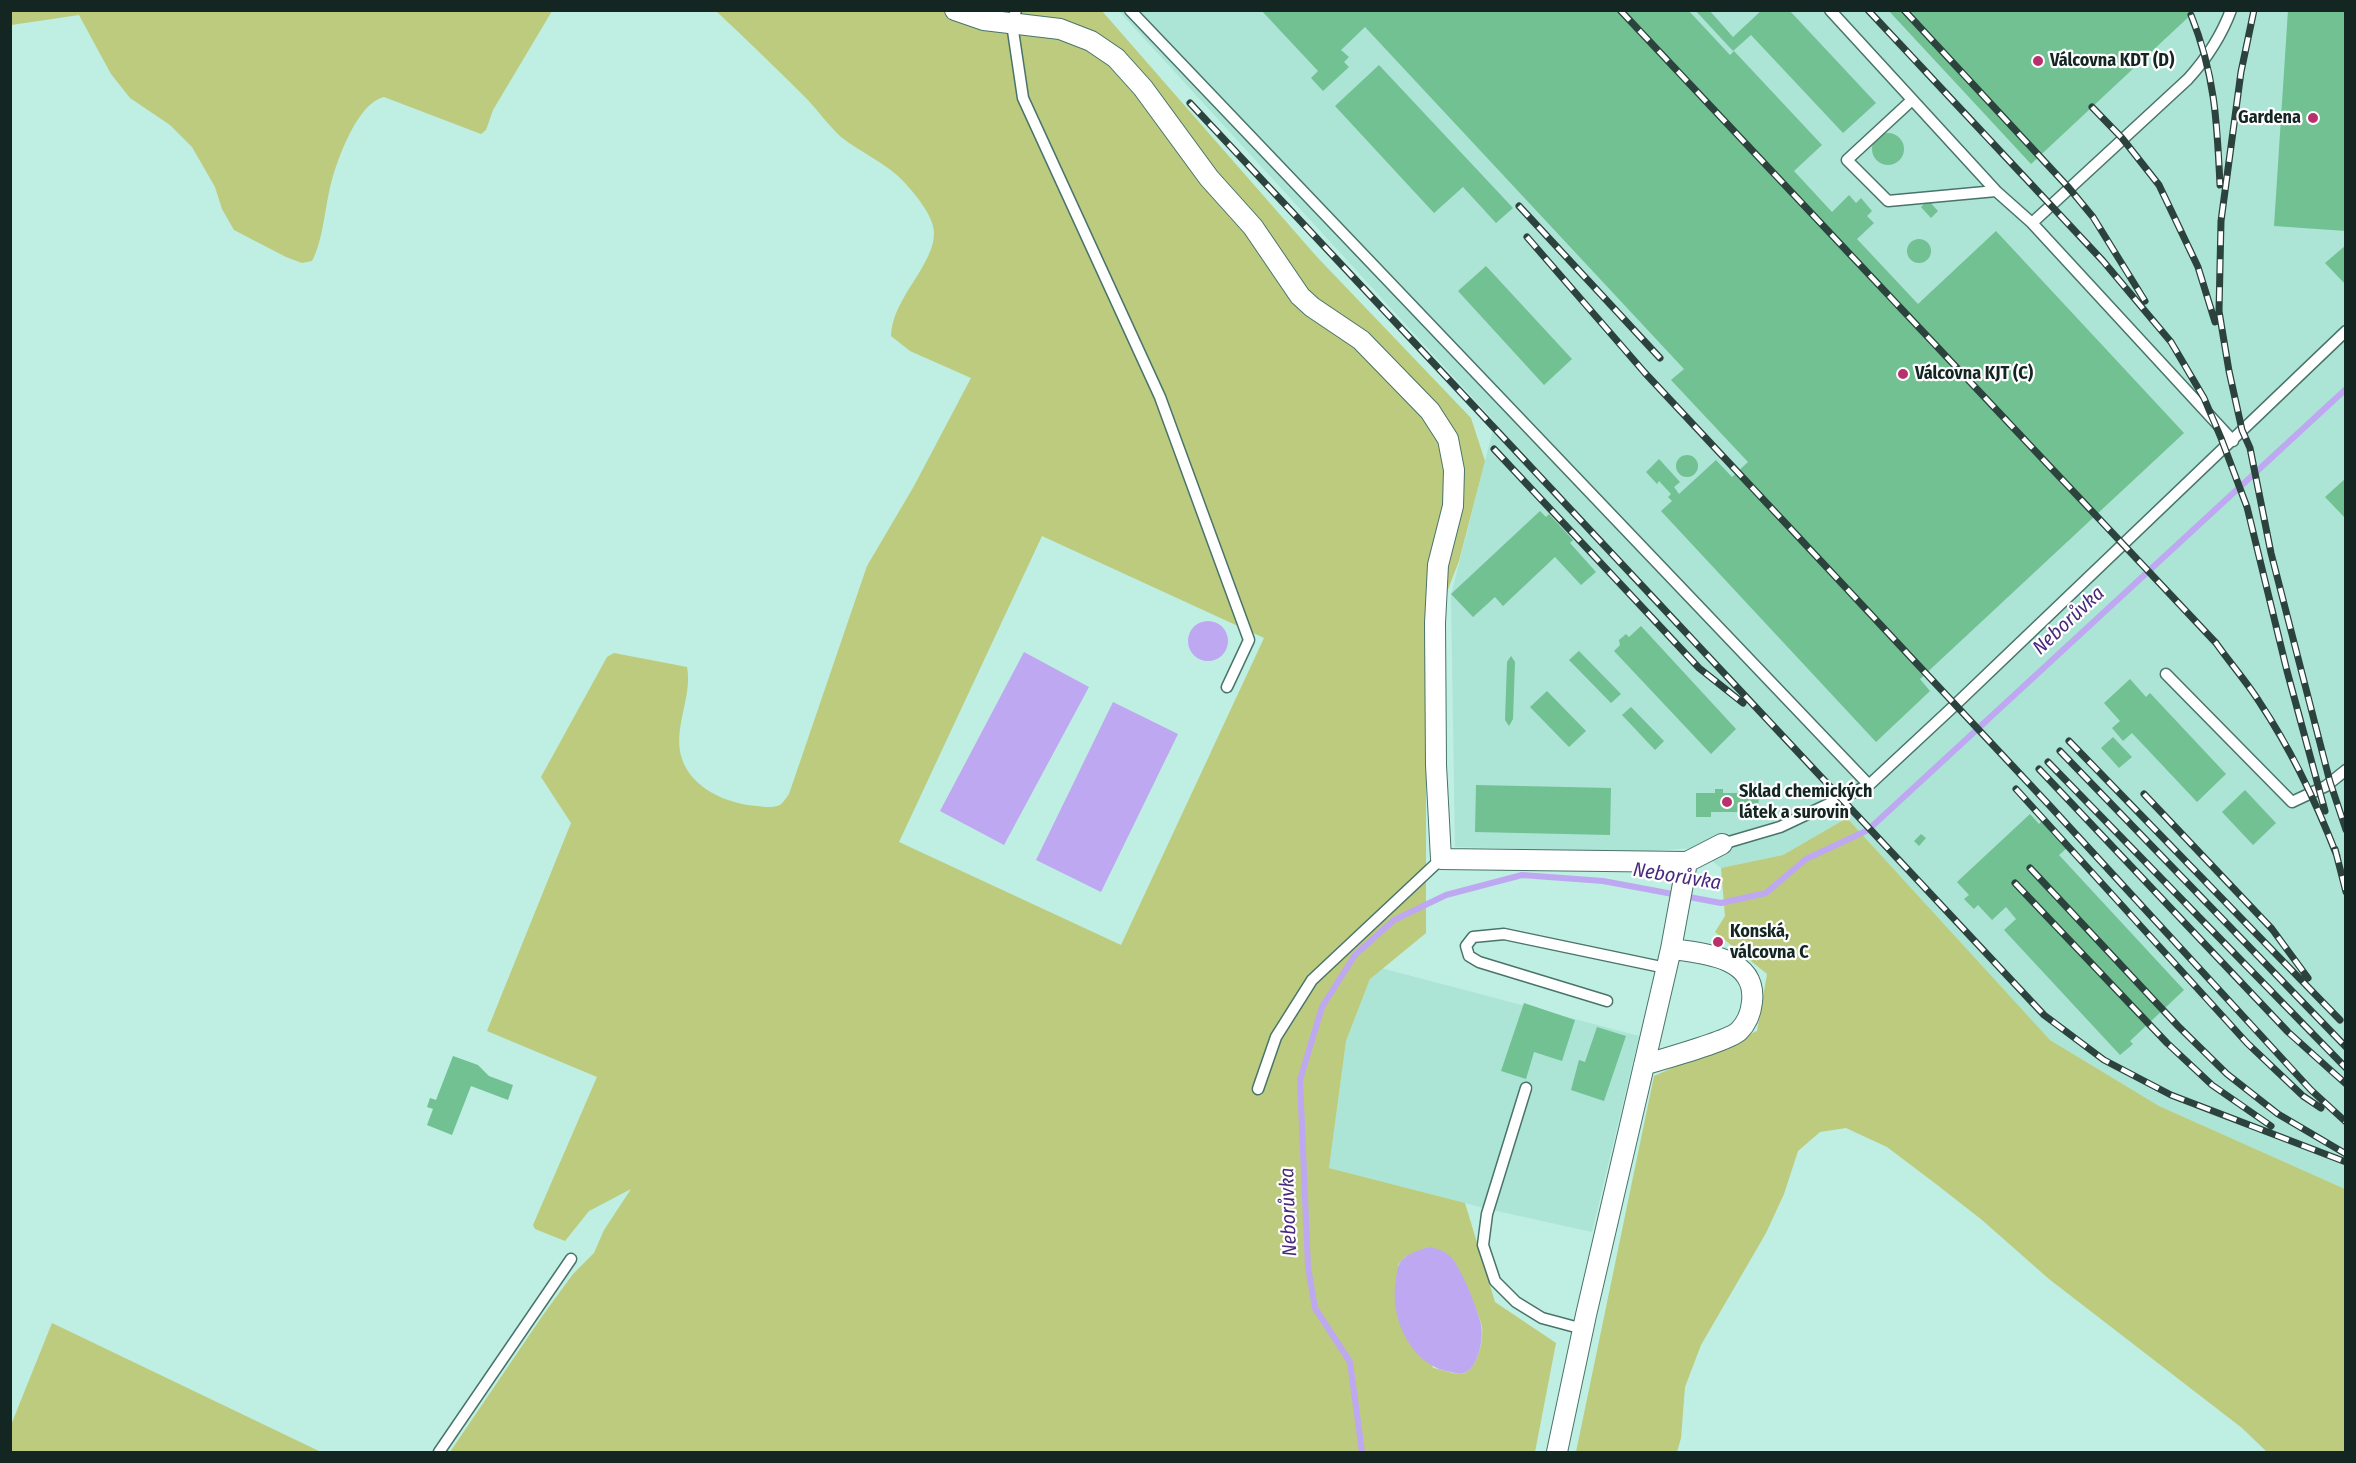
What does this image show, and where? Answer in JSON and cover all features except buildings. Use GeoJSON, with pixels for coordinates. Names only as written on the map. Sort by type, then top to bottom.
{"type":"FeatureCollection","features":[{"type":"Feature","properties":{"kind":"street"},"geometry":{"type":"LineString","coordinates":[[955,10],[984,20],[1014,17],[1060,28],[1091,41],[1116,58],[1143,88],[1209,178],[1253,227],[1300,296],[1312,307],[1361,340],[1430,411],[1448,439],[1454,470],[1453,506],[1438,566],[1435,623],[1436,765],[1441,859],[1686,867],[1722,844]]}},
{"type":"Feature","properties":{"kind":"street"},"geometry":{"type":"LineString","coordinates":[[1557,1452],[1583,1329],[1671,949],[1686,867]]}},
{"type":"Feature","properties":{"kind":"street"},"geometry":{"type":"LineString","coordinates":[[1644,1065],[1738,1032],[1751,1013],[1753,990],[1742,969],[1715,955],[1671,949]]}},
{"type":"Feature","properties":{"kind":"lane"},"geometry":{"type":"LineString","coordinates":[[1130,10],[1869,785]]}},
{"type":"Feature","properties":{"kind":"lane"},"geometry":{"type":"LineString","coordinates":[[1830,10],[1996,191],[2032,223],[2233,441]]}},
{"type":"Feature","properties":{"kind":"lane"},"geometry":{"type":"LineString","coordinates":[[2032,223],[2188,79],[2206,59],[2224,28],[2231,10]]}},
{"type":"Feature","properties":{"kind":"lane"},"geometry":{"type":"LineString","coordinates":[[1014,17],[1023,98],[1160,397],[1249,640],[1227,687]]}},
{"type":"Feature","properties":{"kind":"lane"},"geometry":{"type":"LineString","coordinates":[[1912,100],[1847,160],[1888,201],[1996,191]]}},
{"type":"Feature","properties":{"kind":"lane"},"geometry":{"type":"LineString","coordinates":[[1722,844],[1780,827],[1869,785],[2346,331]]}},
{"type":"Feature","properties":{"kind":"lane"},"geometry":{"type":"LineString","coordinates":[[2166,674],[2292,802],[2326,786],[2346,770]]}},
{"type":"Feature","properties":{"kind":"lane"},"geometry":{"type":"LineString","coordinates":[[1258,1089],[1276,1036],[1312,980],[1441,859]]}},
{"type":"Feature","properties":{"kind":"lane"},"geometry":{"type":"LineString","coordinates":[[1607,1001],[1479,962],[1468,956],[1466,946],[1473,937],[1504,934],[1666,968]]}},
{"type":"Feature","properties":{"kind":"lane"},"geometry":{"type":"LineString","coordinates":[[1526,1088],[1487,1214],[1483,1245],[1495,1281],[1516,1302],[1542,1318],[1583,1329]]}},
{"type":"Feature","properties":{"kind":"lane"},"geometry":{"type":"LineString","coordinates":[[439,1452],[572,1259]]}},
{"type":"Feature","properties":{"kind":"shaded area"},"geometry":{"type":"Polygon","coordinates":[[[1119,11],[2345,11],[2345,1189],[2159,1106],[2050,1040],[1847,818],[1783,855],[1721,868],[1695,848],[1632,852],[1455,847],[1451,595],[1495,422],[1119,11]]]}},
{"type":"Feature","properties":{"kind":"shaded area"},"geometry":{"type":"Polygon","coordinates":[[[1208,621],[1216,622],[1222,627],[1227,633],[1227,649],[1222,655],[1216,660],[1208,661],[1200,660],[1194,655],[1189,649],[1188,641],[1189,633],[1194,627],[1200,622],[1208,621]]]}},
{"type":"Feature","properties":{"kind":"shaded area"},"geometry":{"type":"Polygon","coordinates":[[[1024,652],[1089,687],[1004,845],[940,811],[1024,652]]]}},
{"type":"Feature","properties":{"kind":"shaded area"},"geometry":{"type":"Polygon","coordinates":[[[1113,702],[1178,734],[1101,892],[1036,860],[1113,702]]]}},
{"type":"Feature","properties":{"kind":"shaded area"},"geometry":{"type":"Polygon","coordinates":[[[1381,968],[1639,1036],[1592,1232],[1488,1209],[1329,1168],[1346,1041],[1370,979],[1381,968]]]}},
{"type":"Feature","properties":{"kind":"shaded area"},"geometry":{"type":"Polygon","coordinates":[[[1428,1247],[1441,1250],[1452,1258],[1465,1281],[1479,1318],[1482,1331],[1481,1345],[1473,1366],[1464,1373],[1446,1371],[1422,1358],[1404,1335],[1399,1322],[1395,1294],[1398,1266],[1408,1255],[1428,1247]]]}},
{"type":"Feature","properties":{"kind":"green space"},"geometry":{"type":"Polygon","coordinates":[[[10,11],[552,11],[493,110],[486,130],[481,134],[384,97],[366,108],[352,130],[336,166],[316,252],[312,261],[302,263],[234,230],[222,209],[215,187],[192,147],[170,125],[130,98],[111,74],[79,15],[11,25],[10,11]]]}},
{"type":"Feature","properties":{"kind":"green space"},"geometry":{"type":"Polygon","coordinates":[[[716,11],[1102,11],[1317,257],[1471,418],[1485,461],[1459,561],[1426,646],[1426,933],[1370,979],[1346,1041],[1329,1168],[1465,1203],[1495,1302],[1556,1343],[1535,1452],[450,1452],[543,1315],[573,1274],[594,1253],[604,1230],[631,1189],[589,1211],[565,1241],[535,1229],[533,1225],[597,1077],[487,1031],[571,823],[541,777],[607,657],[614,653],[687,667],[687,690],[679,736],[680,747],[687,770],[702,787],[723,798],[746,805],[768,807],[781,804],[789,794],[867,566],[914,486],[971,378],[910,351],[891,336],[898,308],[928,257],[932,244],[933,225],[923,205],[897,175],[841,137],[804,96],[716,11]],[[1042,536],[899,842],[1121,945],[1264,638],[1042,536]],[[1428,1247],[1405,1257],[1398,1265],[1433,1368],[1462,1374],[1473,1366],[1479,1353],[1482,1327],[1456,1264],[1444,1253],[1428,1247]]]}},
{"type":"Feature","properties":{"kind":"green space"},"geometry":{"type":"Polygon","coordinates":[[[1847,818],[2050,1040],[2159,1106],[2345,1189],[2345,1452],[2267,1452],[2242,1428],[2049,1279],[1982,1220],[1936,1184],[1887,1147],[1846,1128],[1820,1132],[1798,1151],[1784,1194],[1766,1233],[1701,1345],[1685,1387],[1681,1438],[1677,1452],[1576,1452],[1654,1076],[1757,1031],[1767,974],[1715,932],[1725,916],[1721,868],[1783,855],[1847,818]]]}},
{"type":"Feature","properties":{"kind":"green space"},"geometry":{"type":"Polygon","coordinates":[[[52,1323],[321,1452],[11,1452],[11,1425],[52,1323]]]}},
{"type":"Feature","properties":{"kind":"waterway","name":"Neborůvka"},"geometry":{"type":"LineString","coordinates":[[1362,1452],[1350,1362],[1315,1308],[1308,1267],[1300,1080],[1322,1007],[1355,955],[1394,920],[1446,895],[1522,875],[1603,881],[1721,903],[1766,893],[1806,859],[1868,830],[2346,389]]}},
{"type":"Feature","properties":{"kind":"railway"},"geometry":{"type":"LineString","coordinates":[[1620,10],[2216,643],[2255,695],[2283,740],[2321,816],[2337,856]]}},
{"type":"Feature","properties":{"kind":"railway"},"geometry":{"type":"LineString","coordinates":[[1868,10],[2103,261],[2171,342],[2204,398],[2247,507],[2287,671],[2325,811]]}},
{"type":"Feature","properties":{"kind":"railway"},"geometry":{"type":"LineString","coordinates":[[1904,10],[2069,188],[2093,217],[2145,301]]}},
{"type":"Feature","properties":{"kind":"railway"},"geometry":{"type":"LineString","coordinates":[[2254,10],[2241,72],[2221,221],[2219,311],[2229,371],[2242,430],[2250,448],[2271,553],[2330,782],[2346,830]]}},
{"type":"Feature","properties":{"kind":"railway"},"geometry":{"type":"LineString","coordinates":[[2191,15],[2210,78],[2216,119],[2220,185]]}},
{"type":"Feature","properties":{"kind":"railway"},"geometry":{"type":"LineString","coordinates":[[1190,103],[2044,1015],[2104,1060],[2171,1095],[2346,1162]]}},
{"type":"Feature","properties":{"kind":"railway"},"geometry":{"type":"LineString","coordinates":[[2092,107],[2122,138],[2159,185],[2198,267],[2215,322]]}},
{"type":"Feature","properties":{"kind":"railway"},"geometry":{"type":"LineString","coordinates":[[1519,206],[1660,358]]}},
{"type":"Feature","properties":{"kind":"railway"},"geometry":{"type":"LineString","coordinates":[[1527,237],[1645,373],[2050,806],[2311,1090],[2346,1122]]}},
{"type":"Feature","properties":{"kind":"railway"},"geometry":{"type":"LineString","coordinates":[[1494,449],[1699,668],[1743,703]]}},
{"type":"Feature","properties":{"kind":"railway"},"geometry":{"type":"LineString","coordinates":[[2069,741],[2340,1020]]}},
{"type":"Feature","properties":{"kind":"railway"},"geometry":{"type":"LineString","coordinates":[[2060,751],[2346,1047]]}},
{"type":"Feature","properties":{"kind":"railway"},"geometry":{"type":"LineString","coordinates":[[2048,762],[2346,1068]]}},
{"type":"Feature","properties":{"kind":"railway"},"geometry":{"type":"LineString","coordinates":[[2039,769],[2288,1032],[2346,1084]]}},
{"type":"Feature","properties":{"kind":"railway"},"geometry":{"type":"LineString","coordinates":[[2016,789],[2247,1043],[2303,1096],[2321,1108]]}},
{"type":"Feature","properties":{"kind":"railway"},"geometry":{"type":"LineString","coordinates":[[2144,794],[2272,929],[2308,978]]}},
{"type":"Feature","properties":{"kind":"railway"},"geometry":{"type":"LineString","coordinates":[[2335,849],[2346,892]]}},
{"type":"Feature","properties":{"kind":"railway"},"geometry":{"type":"LineString","coordinates":[[2030,868],[2178,1026],[2227,1074],[2278,1114],[2346,1154]]}},
{"type":"Feature","properties":{"kind":"railway"},"geometry":{"type":"LineString","coordinates":[[2015,883],[2167,1043],[2212,1085],[2271,1126]]}},
{"type":"Feature","properties":{"kind":"place","name":"Válcovna KDT (D)"},"geometry":{"type":"Point","coordinates":[2038,61]}},
{"type":"Feature","properties":{"kind":"place","name":"Gardena"},"geometry":{"type":"Point","coordinates":[2313,118]}},
{"type":"Feature","properties":{"kind":"place","name":"Válcovna KJT (C)"},"geometry":{"type":"Point","coordinates":[1903,374]}},
{"type":"Feature","properties":{"kind":"place","name":"Sklad chemických látek a surovin"},"geometry":{"type":"Point","coordinates":[1727,802]}},
{"type":"Feature","properties":{"kind":"place","name":"Konská, válcovna C"},"geometry":{"type":"Point","coordinates":[1718,942]}}]}
